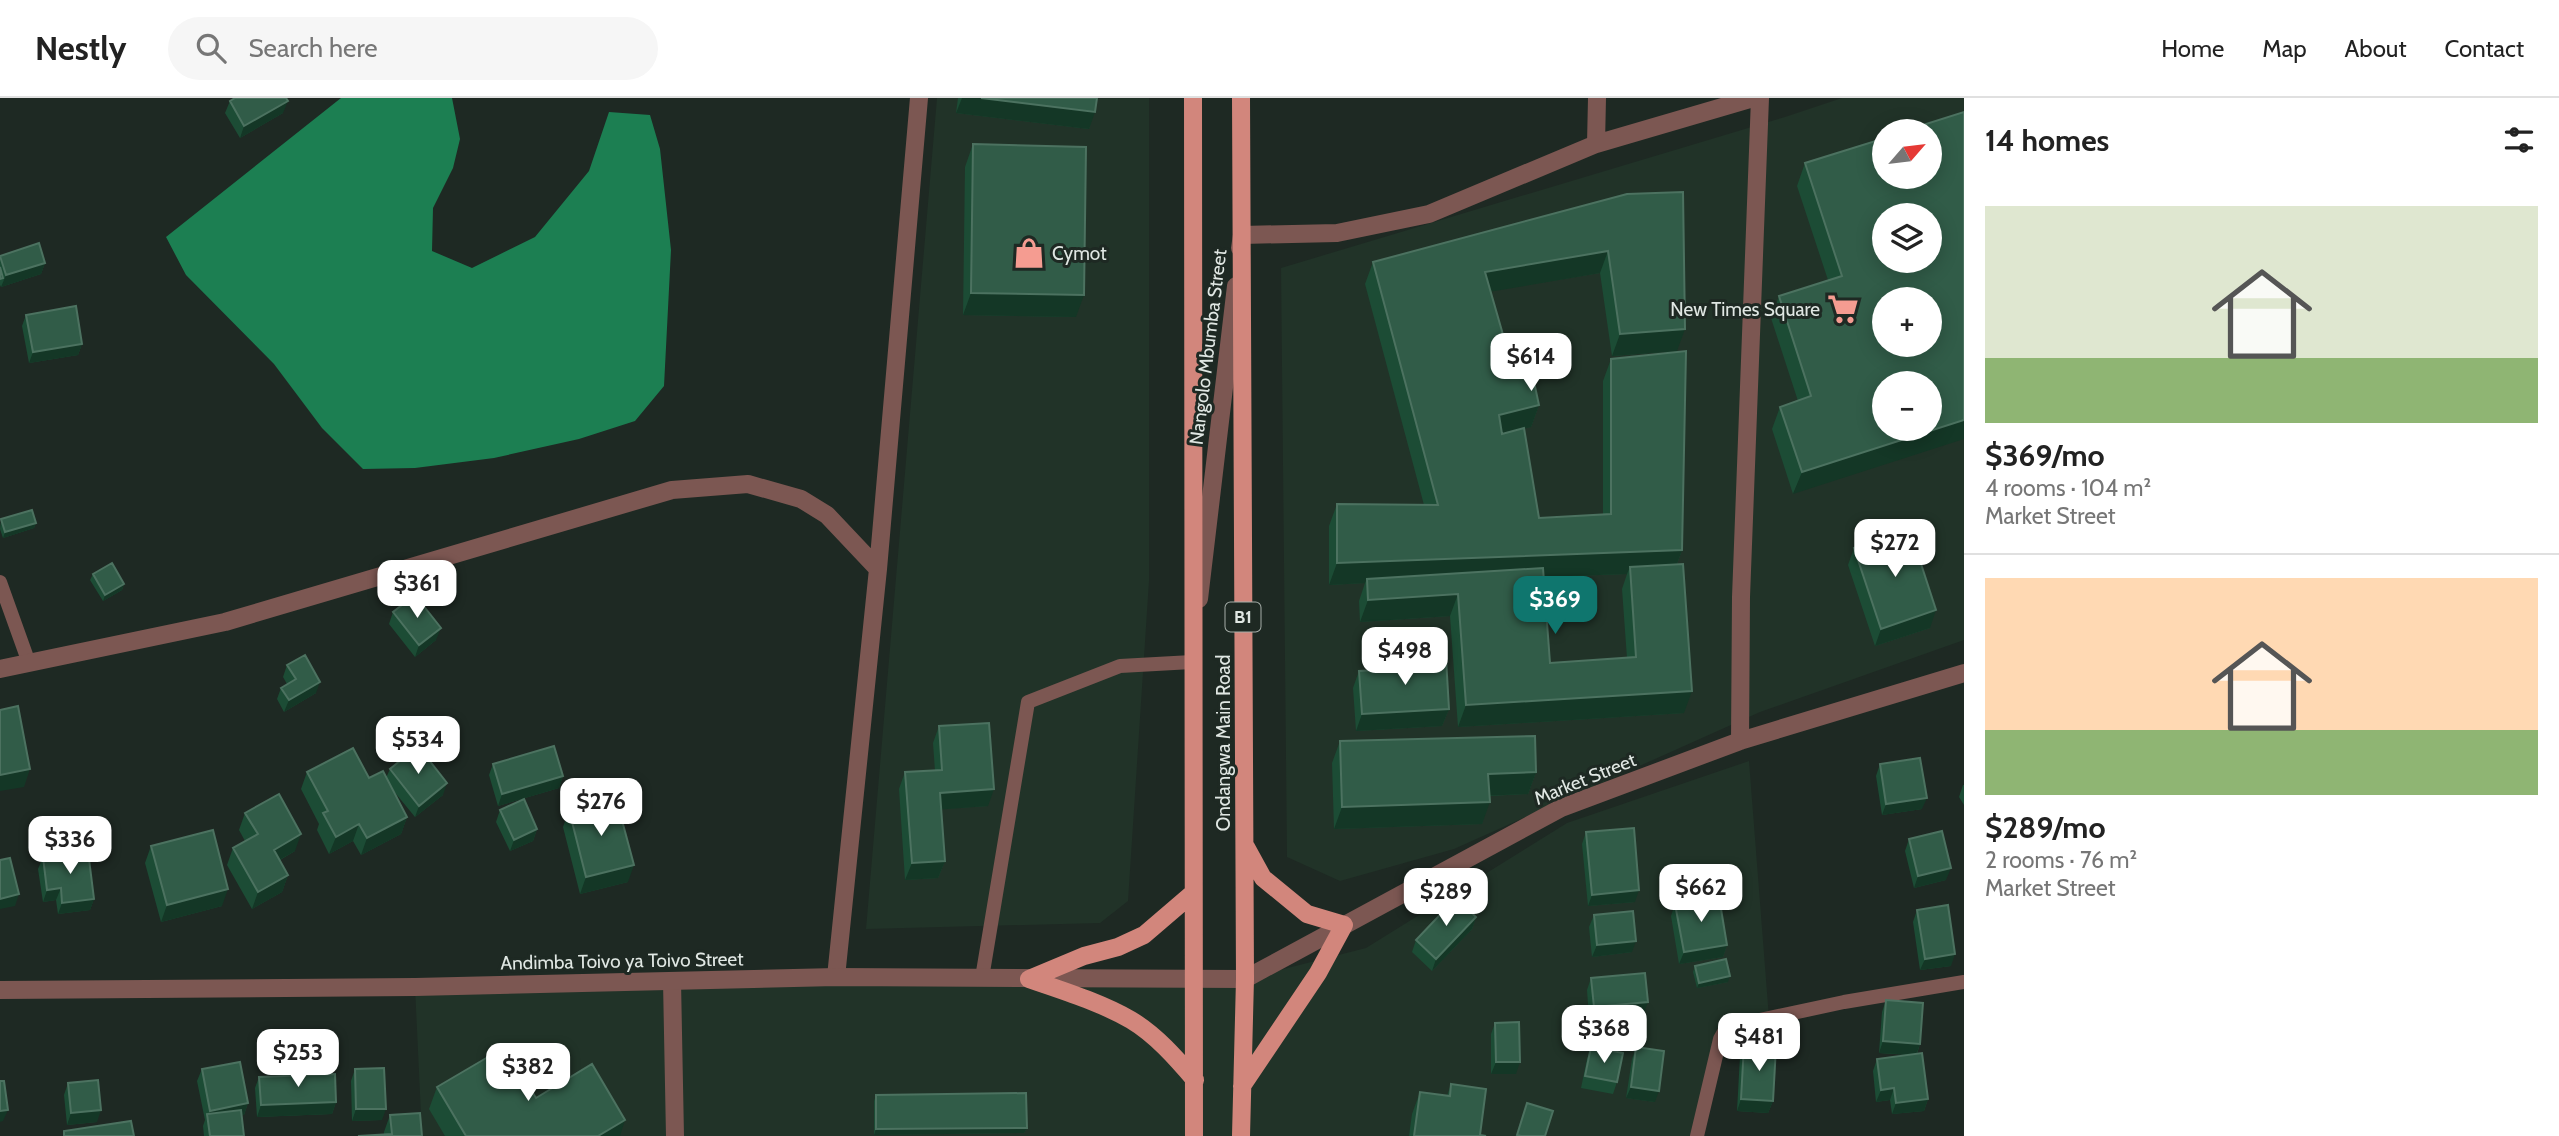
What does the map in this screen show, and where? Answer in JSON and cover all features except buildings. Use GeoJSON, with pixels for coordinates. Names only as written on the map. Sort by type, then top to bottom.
{"type":"FeatureCollection","features":[{"type":"Feature","properties":{"kind":"main road","name":"Ondangwa Main Road"},"geometry":{"type":"LineString","coordinates":[[1193,98],[1194,1136]]}},
{"type":"Feature","properties":{"kind":"main road","name":"Ondangwa Main Road"},"geometry":{"type":"LineString","coordinates":[[1241,98],[1245,979],[1241,1136]]}},
{"type":"Feature","properties":{"kind":"main road"},"geometry":{"type":"LineString","coordinates":[[1242,1086],[1318,973],[1344,925],[1307,914],[1263,878],[1244,844]]}},
{"type":"Feature","properties":{"kind":"main road"},"geometry":{"type":"LineString","coordinates":[[1029,978],[1084,956],[1118,947],[1144,935],[1193,893]]}},
{"type":"Feature","properties":{"kind":"main road"},"geometry":{"type":"LineString","coordinates":[[1029,978],[1132,1020],[1171,1052],[1195,1080]]}},
{"type":"Feature","properties":{"kind":"street"},"geometry":{"type":"LineString","coordinates":[[836,977],[878,569],[919,98]]}},
{"type":"Feature","properties":{"kind":"street"},"geometry":{"type":"LineString","coordinates":[[1596,144],[1597,98]]}},
{"type":"Feature","properties":{"kind":"street","name":"Nangolo Mbumba Street"},"geometry":{"type":"LineString","coordinates":[[1192,662],[1242,235],[1337,233],[1429,214],[1596,144],[1753,98]]}},
{"type":"Feature","properties":{"kind":"street"},"geometry":{"type":"LineString","coordinates":[[1740,741],[1741,597],[1760,98]]}},
{"type":"Feature","properties":{"kind":"street"},"geometry":{"type":"LineString","coordinates":[[0,669],[225,622],[672,490],[748,484],[801,499],[827,515],[878,569]]}},
{"type":"Feature","properties":{"kind":"street","name":"Market Street"},"geometry":{"type":"LineString","coordinates":[[1245,979],[1561,808],[1740,741],[1964,673]]}},
{"type":"Feature","properties":{"kind":"street","name":"Andimba Toivo ya Toivo Street"},"geometry":{"type":"LineString","coordinates":[[0,990],[415,987],[836,977],[1245,979]]}},
{"type":"Feature","properties":{"kind":"street"},"geometry":{"type":"LineString","coordinates":[[672,981],[675,1136]]}},
{"type":"Feature","properties":{"kind":"lane"},"geometry":{"type":"LineString","coordinates":[[0,582],[29,663]]}},
{"type":"Feature","properties":{"kind":"lane"},"geometry":{"type":"LineString","coordinates":[[982,978],[1028,702],[1120,666],[1192,662]]}},
{"type":"Feature","properties":{"kind":"lane"},"geometry":{"type":"LineString","coordinates":[[1697,1136],[1720,1039],[1732,1026],[1844,1002],[1964,982]]}},
{"type":"Feature","properties":{"kind":"shaded area"},"geometry":{"type":"Polygon","coordinates":[[[341,98],[452,98],[460,139],[453,168],[433,208],[432,251],[472,268],[535,237],[589,171],[609,112],[650,115],[660,149],[671,250],[664,386],[635,421],[579,439],[494,458],[415,468],[363,469],[322,428],[274,364],[186,275],[166,237],[341,98]]]}},
{"type":"Feature","properties":{"kind":"shaded area"},"geometry":{"type":"Polygon","coordinates":[[[937,98],[1149,98],[1149,581],[1128,901],[1100,923],[866,929],[937,98]]]}},
{"type":"Feature","properties":{"kind":"shaded area"},"geometry":{"type":"Polygon","coordinates":[[[1842,98],[1964,98],[1964,640],[1760,712],[1454,849],[1340,881],[1287,857],[1281,268],[1842,98]]]}},
{"type":"Feature","properties":{"kind":"shaded area"},"geometry":{"type":"Polygon","coordinates":[[[1749,761],[1769,1018],[1724,1032],[1697,1136],[422,1136],[415,987],[1245,979],[1366,948],[1567,823],[1749,761]]]}},
{"type":"Feature","properties":{"kind":"place","name":"Cymot"},"geometry":{"type":"Point","coordinates":[1029,253]}},
{"type":"Feature","properties":{"kind":"place","name":"New Times Square"},"geometry":{"type":"Point","coordinates":[1843,309]}}]}
